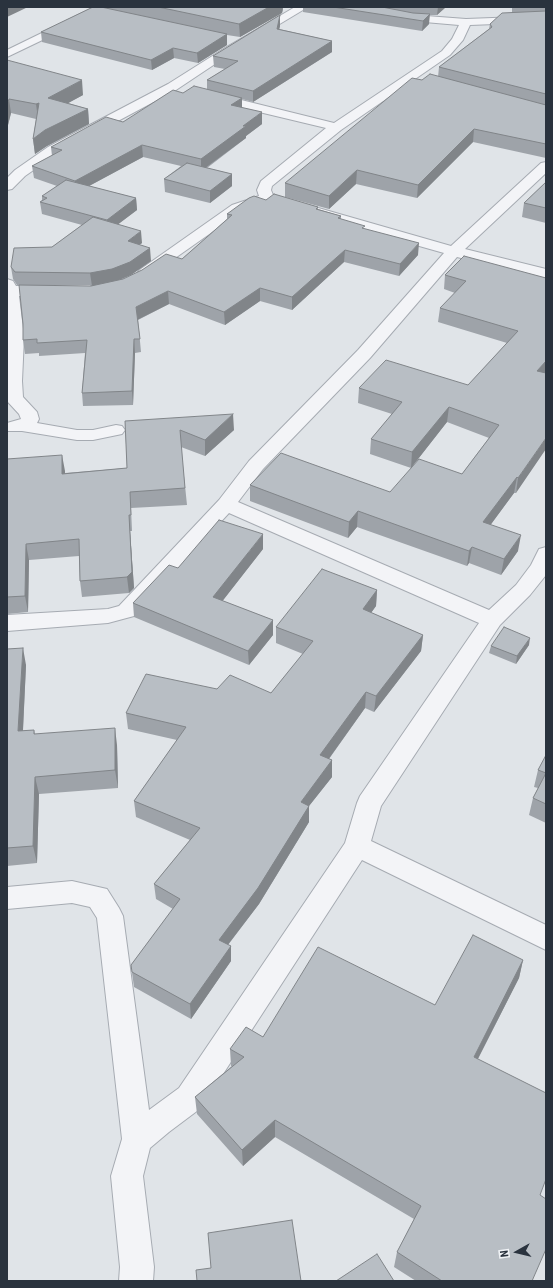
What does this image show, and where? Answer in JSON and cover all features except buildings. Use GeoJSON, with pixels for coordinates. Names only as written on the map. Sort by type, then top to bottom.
{"type":"FeatureCollection","features":[{"type":"Feature","properties":{"kind":"street"},"geometry":{"type":"LineString","coordinates":[[7,186],[20,173],[53,150],[172,87],[302,7]]}},
{"type":"Feature","properties":{"kind":"street"},"geometry":{"type":"LineString","coordinates":[[354,7],[413,18],[466,22],[546,19]]}},
{"type":"Feature","properties":{"kind":"street"},"geometry":{"type":"LineString","coordinates":[[7,54],[103,11]]}},
{"type":"Feature","properties":{"kind":"street"},"geometry":{"type":"LineString","coordinates":[[268,198],[264,190],[266,184],[336,127],[446,52],[457,40],[466,22]]}},
{"type":"Feature","properties":{"kind":"street"},"geometry":{"type":"LineString","coordinates":[[226,40],[242,43]]}},
{"type":"Feature","properties":{"kind":"street"},"geometry":{"type":"LineString","coordinates":[[410,77],[425,81]]}},
{"type":"Feature","properties":{"kind":"street"},"geometry":{"type":"LineString","coordinates":[[172,87],[186,90]]}},
{"type":"Feature","properties":{"kind":"street"},"geometry":{"type":"LineString","coordinates":[[200,94],[336,127]]}},
{"type":"Feature","properties":{"kind":"street"},"geometry":{"type":"LineString","coordinates":[[7,623],[108,616],[126,611],[226,504],[256,465],[364,354],[454,251],[546,166]]}},
{"type":"Feature","properties":{"kind":"street"},"geometry":{"type":"LineString","coordinates":[[137,279],[237,208],[268,198],[454,251],[546,274]]}},
{"type":"Feature","properties":{"kind":"street"},"geometry":{"type":"LineString","coordinates":[[14,427],[28,423],[30,419],[28,412],[14,398],[13,381],[16,336],[8,289],[62,291]]}},
{"type":"Feature","properties":{"kind":"street"},"geometry":{"type":"LineString","coordinates":[[14,427],[77,435],[93,435],[116,430]]}},
{"type":"Feature","properties":{"kind":"street"},"geometry":{"type":"LineString","coordinates":[[226,504],[492,620]]}},
{"type":"Feature","properties":{"kind":"street"},"geometry":{"type":"LineString","coordinates":[[138,1140],[158,1121],[190,1098],[357,846],[369,804],[492,620],[523,590],[540,567],[546,554]]}},
{"type":"Feature","properties":{"kind":"street"},"geometry":{"type":"LineString","coordinates":[[357,846],[546,938]]}},
{"type":"Feature","properties":{"kind":"street"},"geometry":{"type":"LineString","coordinates":[[7,898],[72,892],[98,897],[110,916],[138,1140],[127,1176],[137,1267],[136,1281]]}}]}
